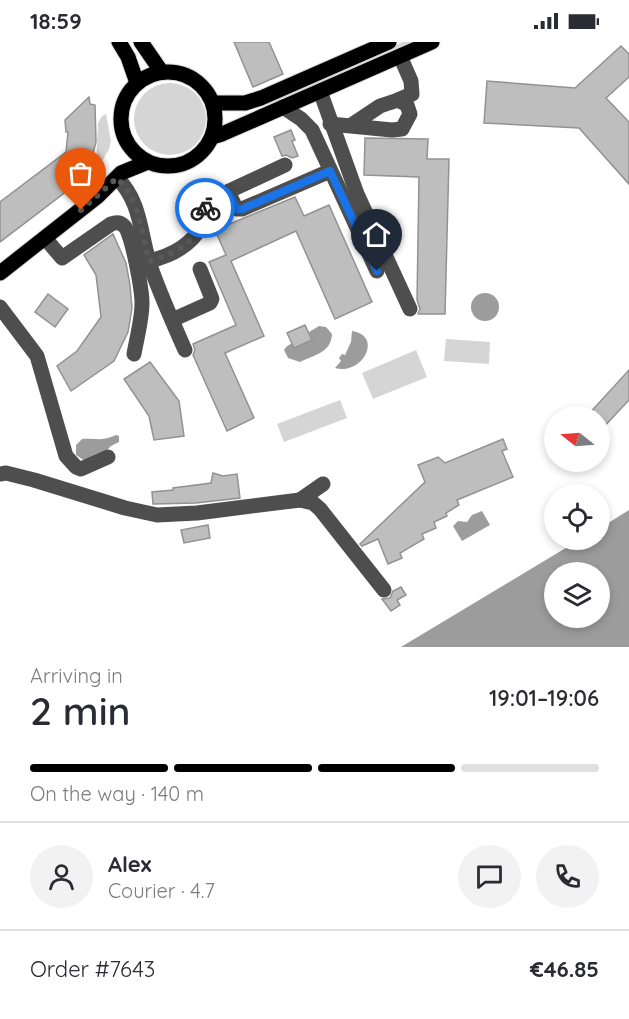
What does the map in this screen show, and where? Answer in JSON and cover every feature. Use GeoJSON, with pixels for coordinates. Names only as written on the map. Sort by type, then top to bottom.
{"type":"FeatureCollection","features":[{"type":"Feature","properties":{"kind":"main road"},"geometry":{"type":"LineString","coordinates":[[119,42],[128,57],[137,83]]}},
{"type":"Feature","properties":{"kind":"main road"},"geometry":{"type":"LineString","coordinates":[[141,42],[161,71]]}},
{"type":"Feature","properties":{"kind":"main road"},"geometry":{"type":"LineString","coordinates":[[213,103],[245,103],[261,98],[389,42]]}},
{"type":"Feature","properties":{"kind":"main road"},"geometry":{"type":"LineString","coordinates":[[212,136],[222,134],[432,42]]}},
{"type":"Feature","properties":{"kind":"main road"},"geometry":{"type":"LineString","coordinates":[[161,71],[175,72],[194,79],[213,103],[215,126],[205,148],[196,157],[185,163],[166,166],[148,162],[137,155],[128,145],[123,132],[122,112],[128,93],[145,77],[161,71]]}},
{"type":"Feature","properties":{"kind":"main road"},"geometry":{"type":"LineString","coordinates":[[119,176],[128,145]]}},
{"type":"Feature","properties":{"kind":"main road"},"geometry":{"type":"LineString","coordinates":[[0,273],[98,196],[119,176],[148,162]]}},
{"type":"Feature","properties":{"kind":"street"},"geometry":{"type":"LineString","coordinates":[[350,126],[380,106],[412,94],[414,88],[400,56]]}},
{"type":"Feature","properties":{"kind":"street"},"geometry":{"type":"LineString","coordinates":[[320,91],[357,194],[410,309]]}},
{"type":"Feature","properties":{"kind":"street"},"geometry":{"type":"LineString","coordinates":[[330,124],[402,129],[410,114],[408,105],[398,100]]}},
{"type":"Feature","properties":{"kind":"street"},"geometry":{"type":"LineString","coordinates":[[283,107],[312,130],[377,271]]}},
{"type":"Feature","properties":{"kind":"street"},"geometry":{"type":"LineString","coordinates":[[149,261],[166,257],[184,246],[203,225],[206,215],[205,206],[209,198],[285,165]]}},
{"type":"Feature","properties":{"kind":"street"},"geometry":{"type":"LineString","coordinates":[[227,192],[231,195],[237,209],[242,209],[330,171]]}},
{"type":"Feature","properties":{"kind":"street"},"geometry":{"type":"LineString","coordinates":[[119,176],[134,200],[149,261],[185,350]]}},
{"type":"Feature","properties":{"kind":"street"},"geometry":{"type":"LineString","coordinates":[[45,238],[62,258],[111,224],[121,223],[125,226],[142,297],[134,354]]}},
{"type":"Feature","properties":{"kind":"street"},"geometry":{"type":"LineString","coordinates":[[172,320],[210,303],[212,298],[200,269]]}},
{"type":"Feature","properties":{"kind":"street"},"geometry":{"type":"LineString","coordinates":[[0,307],[37,356],[66,456],[81,469],[108,457]]}},
{"type":"Feature","properties":{"kind":"street"},"geometry":{"type":"LineString","coordinates":[[0,474],[25,477],[157,515],[197,513],[300,500],[313,503],[384,590]]}},
{"type":"Feature","properties":{"kind":"street"},"geometry":{"type":"LineString","coordinates":[[300,500],[323,484]]}},
{"type":"Feature","properties":{"kind":"shaded area"},"geometry":{"type":"Polygon","coordinates":[[[403,42],[418,42],[270,107],[267,102],[403,42]]]}},
{"type":"Feature","properties":{"kind":"shaded area"},"geometry":{"type":"Polygon","coordinates":[[[163,83],[177,83],[196,93],[206,112],[206,126],[196,145],[177,155],[163,155],[144,145],[134,126],[134,112],[144,93],[163,83]]]}},
{"type":"Feature","properties":{"kind":"shaded area"},"geometry":{"type":"Polygon","coordinates":[[[106,114],[111,141],[101,163],[96,165],[98,123],[106,114]]]}},
{"type":"Feature","properties":{"kind":"shaded area"},"geometry":{"type":"Polygon","coordinates":[[[485,293],[495,297],[499,307],[495,317],[485,321],[475,317],[471,307],[475,297],[485,293]]]}},
{"type":"Feature","properties":{"kind":"shaded area"},"geometry":{"type":"Polygon","coordinates":[[[319,326],[326,327],[332,334],[329,345],[316,355],[300,362],[288,358],[284,350],[286,347],[296,342],[312,340],[309,332],[319,326]]]}},
{"type":"Feature","properties":{"kind":"shaded area"},"geometry":{"type":"Polygon","coordinates":[[[352,331],[362,334],[367,340],[366,354],[354,366],[345,369],[335,368],[341,361],[339,358],[342,354],[345,355],[351,342],[352,331]]]}},
{"type":"Feature","properties":{"kind":"shaded area"},"geometry":{"type":"Polygon","coordinates":[[[446,339],[490,342],[489,364],[444,361],[446,339]]]}},
{"type":"Feature","properties":{"kind":"shaded area"},"geometry":{"type":"Polygon","coordinates":[[[416,350],[427,377],[373,399],[362,373],[416,350]]]}},
{"type":"Feature","properties":{"kind":"shaded area"},"geometry":{"type":"Polygon","coordinates":[[[340,400],[347,418],[284,442],[277,424],[340,400]]]}},
{"type":"Feature","properties":{"kind":"shaded area"},"geometry":{"type":"Polygon","coordinates":[[[119,436],[119,442],[102,455],[85,461],[76,455],[76,445],[82,439],[102,439],[119,436]]]}},
{"type":"Feature","properties":{"kind":"shaded area"},"geometry":{"type":"Polygon","coordinates":[[[629,510],[629,647],[401,647],[562,550],[610,550],[610,522],[629,510]]]}},
{"type":"Feature","properties":{"kind":"shaded area"},"geometry":{"type":"Polygon","coordinates":[[[482,511],[490,525],[462,541],[453,526],[458,521],[467,522],[472,515],[482,511]]]}},
{"type":"Feature","properties":{"kind":"building"},"geometry":{"type":"Polygon","coordinates":[[[234,42],[269,42],[283,74],[253,87],[234,42]]]}},
{"type":"Feature","properties":{"kind":"building"},"geometry":{"type":"Polygon","coordinates":[[[621,46],[629,54],[629,77],[606,98],[629,122],[629,184],[579,128],[484,123],[487,81],[575,88],[621,46]]]}},
{"type":"Feature","properties":{"kind":"building"},"geometry":{"type":"Polygon","coordinates":[[[89,97],[90,104],[95,105],[96,142],[84,178],[0,242],[0,202],[66,152],[68,132],[66,132],[65,120],[89,97]]]}},
{"type":"Feature","properties":{"kind":"building"},"geometry":{"type":"Polygon","coordinates":[[[291,130],[295,140],[292,141],[298,156],[292,158],[282,156],[274,137],[291,130]]]}},
{"type":"Feature","properties":{"kind":"building"},"geometry":{"type":"Polygon","coordinates":[[[365,138],[428,139],[427,159],[449,159],[445,314],[418,314],[420,309],[417,300],[419,177],[364,175],[365,138]]]}},
{"type":"Feature","properties":{"kind":"building"},"geometry":{"type":"Polygon","coordinates":[[[295,197],[304,216],[329,205],[372,302],[335,319],[296,231],[231,261],[264,336],[225,353],[254,418],[227,431],[193,355],[195,350],[193,344],[236,325],[209,262],[226,255],[215,230],[295,197]]]}},
{"type":"Feature","properties":{"kind":"building"},"geometry":{"type":"Polygon","coordinates":[[[113,234],[126,263],[130,285],[132,308],[128,332],[114,361],[71,391],[57,366],[77,351],[101,317],[96,275],[84,255],[113,234]]]}},
{"type":"Feature","properties":{"kind":"building"},"geometry":{"type":"Polygon","coordinates":[[[48,294],[68,309],[55,327],[35,312],[48,294]]]}},
{"type":"Feature","properties":{"kind":"building"},"geometry":{"type":"Polygon","coordinates":[[[305,325],[312,340],[294,348],[287,333],[305,325]]]}},
{"type":"Feature","properties":{"kind":"building"},"geometry":{"type":"Polygon","coordinates":[[[150,362],[179,401],[184,436],[154,440],[149,416],[124,379],[150,362]]]}},
{"type":"Feature","properties":{"kind":"building"},"geometry":{"type":"Polygon","coordinates":[[[629,370],[629,400],[610,420],[610,406],[596,406],[629,370]]]}},
{"type":"Feature","properties":{"kind":"building"},"geometry":{"type":"Polygon","coordinates":[[[503,439],[507,449],[502,451],[513,477],[457,500],[459,505],[446,513],[447,516],[434,522],[436,528],[422,534],[424,539],[400,553],[402,558],[388,564],[378,539],[362,546],[360,544],[425,482],[418,465],[438,457],[445,463],[503,439]]]}},
{"type":"Feature","properties":{"kind":"building"},"geometry":{"type":"Polygon","coordinates":[[[213,473],[223,476],[237,474],[240,498],[196,503],[153,504],[152,492],[211,483],[213,473]]]}},
{"type":"Feature","properties":{"kind":"building"},"geometry":{"type":"Polygon","coordinates":[[[208,525],[210,538],[184,543],[181,530],[208,525]]]}},
{"type":"Feature","properties":{"kind":"building"},"geometry":{"type":"Polygon","coordinates":[[[401,587],[406,595],[397,600],[400,605],[391,611],[382,599],[390,598],[393,591],[401,587]]]}},
{"type":"Feature","properties":{"kind":"way so far"},"geometry":{"type":"LineString","coordinates":[[81,210],[117,178],[134,200],[149,261],[166,257],[184,246],[203,225],[206,215],[205,208]]}},
{"type":"Feature","properties":{"kind":"route"},"geometry":{"type":"LineString","coordinates":[[205,208],[209,198],[227,192],[231,195],[237,209],[242,209],[330,171],[377,271]]}}]}
